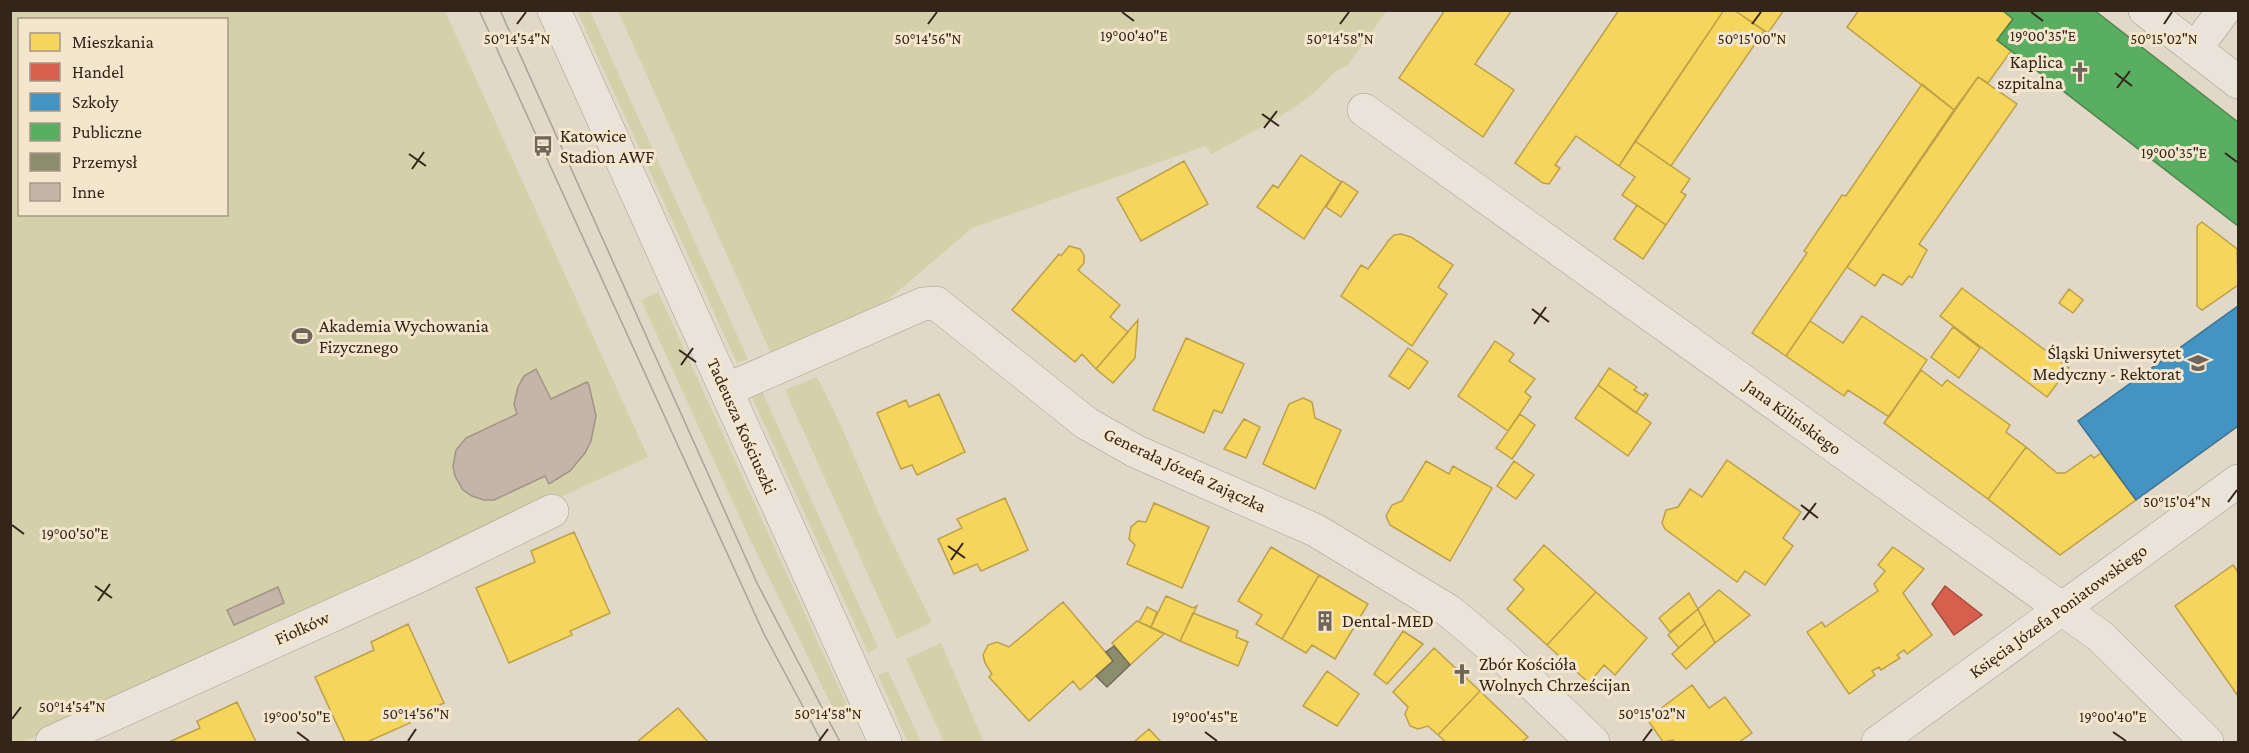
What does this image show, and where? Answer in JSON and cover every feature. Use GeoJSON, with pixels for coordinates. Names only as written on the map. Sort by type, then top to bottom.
{"type":"FeatureCollection","features":[{"type":"Feature","properties":{"kind":"street","name":"Tadeusza Kościuszki"},"geometry":{"type":"LineString","coordinates":[[554,10],[885,742]]}},
{"type":"Feature","properties":{"kind":"street"},"geometry":{"type":"LineString","coordinates":[[2145,10],[2238,82]]}},
{"type":"Feature","properties":{"kind":"street"},"geometry":{"type":"LineString","coordinates":[[2195,49],[2224,10]]}},
{"type":"Feature","properties":{"kind":"street","name":"Jana Kilińskiego"},"geometry":{"type":"LineString","coordinates":[[1364,110],[2100,636],[2206,742]]}},
{"type":"Feature","properties":{"kind":"street","name":"Generała Józefa Zajączka"},"geometry":{"type":"LineString","coordinates":[[726,390],[923,304],[936,303],[1086,423],[1135,451],[1315,530],[1449,611],[1505,658],[1593,742]]}},
{"type":"Feature","properties":{"kind":"street","name":"Księcia Józefa Poniatowskiego"},"geometry":{"type":"LineString","coordinates":[[1878,742],[2238,481]]}},
{"type":"Feature","properties":{"kind":"street","name":"Fiołków"},"geometry":{"type":"LineString","coordinates":[[52,742],[417,577],[552,511]]}},
{"type":"Feature","properties":{"kind":"shaded area","name":"Akademia Wychowania Fizycznego"},"geometry":{"type":"Polygon","coordinates":[[[10,11],[445,11],[648,457],[23,742],[11,742],[10,11]]]}},
{"type":"Feature","properties":{"kind":"shaded area"},"geometry":{"type":"Polygon","coordinates":[[[577,11],[590,11],[748,359],[737,363],[577,11]]]}},
{"type":"Feature","properties":{"kind":"shaded area"},"geometry":{"type":"Polygon","coordinates":[[[618,11],[1387,11],[1347,66],[1335,72],[1295,107],[1267,124],[1212,154],[1205,146],[972,228],[883,304],[772,356],[618,11]]]}},
{"type":"Feature","properties":{"kind":"shaded area"},"geometry":{"type":"Polygon","coordinates":[[[658,292],[849,710],[837,716],[747,533],[641,300],[658,292]]]}},
{"type":"Feature","properties":{"kind":"shaded area"},"geometry":{"type":"Polygon","coordinates":[[[817,377],[838,419],[884,525],[932,622],[897,639],[785,390],[817,377]]]}},
{"type":"Feature","properties":{"kind":"shaded area"},"geometry":{"type":"Polygon","coordinates":[[[761,389],[878,647],[868,653],[750,393],[761,389]]]}},
{"type":"Feature","properties":{"kind":"shaded area"},"geometry":{"type":"Polygon","coordinates":[[[941,643],[984,742],[944,742],[906,659],[941,643]]]}},
{"type":"Feature","properties":{"kind":"shaded area"},"geometry":{"type":"Polygon","coordinates":[[[888,671],[921,742],[908,742],[878,675],[888,671]]]}},
{"type":"Feature","properties":{"kind":"building: Mieszkania"},"geometry":{"type":"Polygon","coordinates":[[[1445,10],[1512,10],[1475,64],[1514,90],[1483,137],[1399,78],[1445,10]]]}},
{"type":"Feature","properties":{"kind":"building: Mieszkania"},"geometry":{"type":"Polygon","coordinates":[[[1619,10],[1724,10],[1619,166],[1576,136],[1555,165],[1560,168],[1549,184],[1543,183],[1515,163],[1619,10]]]}},
{"type":"Feature","properties":{"kind":"building: Mieszkania"},"geometry":{"type":"Polygon","coordinates":[[[1724,10],[1734,10],[1764,31],[1671,166],[1635,141],[1724,10]]]}},
{"type":"Feature","properties":{"kind":"building: Mieszkania"},"geometry":{"type":"Polygon","coordinates":[[[1734,10],[1784,10],[1768,33],[1734,10]]]}},
{"type":"Feature","properties":{"kind":"building: Mieszkania"},"geometry":{"type":"Polygon","coordinates":[[[1859,10],[2002,10],[2013,19],[1997,40],[2011,51],[1988,83],[1978,77],[1954,110],[1847,27],[1859,10]]]}},
{"type":"Feature","properties":{"kind":"building: Mieszkania"},"geometry":{"type":"Polygon","coordinates":[[[1978,77],[2017,104],[1919,244],[1927,250],[1912,278],[1909,276],[1902,285],[1883,274],[1875,286],[1847,267],[1978,77]]]}},
{"type":"Feature","properties":{"kind":"building: Mieszkania"},"geometry":{"type":"Polygon","coordinates":[[[1922,84],[1954,110],[1786,356],[1752,333],[1807,253],[1804,251],[1842,195],[1846,196],[1922,84]]]}},
{"type":"Feature","properties":{"kind":"building: Mieszkania"},"geometry":{"type":"Polygon","coordinates":[[[1635,141],[1690,179],[1681,192],[1686,195],[1666,225],[1622,195],[1635,177],[1619,166],[1635,141]]]}},
{"type":"Feature","properties":{"kind":"building: Mieszkania"},"geometry":{"type":"Polygon","coordinates":[[[1301,155],[1341,182],[1304,239],[1257,207],[1273,185],[1278,188],[1301,155]]]}},
{"type":"Feature","properties":{"kind":"building: Mieszkania"},"geometry":{"type":"Polygon","coordinates":[[[1184,161],[1208,204],[1141,241],[1117,198],[1184,161]]]}},
{"type":"Feature","properties":{"kind":"building: Mieszkania"},"geometry":{"type":"Polygon","coordinates":[[[1342,181],[1358,192],[1341,217],[1326,207],[1342,181]]]}},
{"type":"Feature","properties":{"kind":"building: Mieszkania"},"geometry":{"type":"Polygon","coordinates":[[[1637,205],[1666,225],[1643,259],[1614,239],[1637,205]]]}},
{"type":"Feature","properties":{"kind":"building: Mieszkania"},"geometry":{"type":"Polygon","coordinates":[[[2202,222],[2237,249],[2238,285],[2202,310],[2197,306],[2197,226],[2202,222]]]}},
{"type":"Feature","properties":{"kind":"building: Mieszkania"},"geometry":{"type":"Polygon","coordinates":[[[1401,234],[1411,237],[1453,265],[1438,287],[1447,294],[1412,346],[1341,296],[1361,265],[1368,269],[1389,240],[1394,235],[1401,234]]]}},
{"type":"Feature","properties":{"kind":"building: Mieszkania"},"geometry":{"type":"Polygon","coordinates":[[[1069,246],[1080,249],[1084,255],[1084,263],[1078,270],[1120,305],[1110,317],[1128,332],[1096,369],[1082,354],[1075,362],[1012,310],[1059,254],[1061,256],[1069,246]]]}},
{"type":"Feature","properties":{"kind":"building: Mieszkania"},"geometry":{"type":"Polygon","coordinates":[[[1962,288],[2069,368],[2047,397],[1940,316],[1962,288]]]}},
{"type":"Feature","properties":{"kind":"building: Mieszkania"},"geometry":{"type":"Polygon","coordinates":[[[2069,289],[2083,300],[2073,313],[2059,303],[2069,289]]]}},
{"type":"Feature","properties":{"kind":"building: Mieszkania"},"geometry":{"type":"Polygon","coordinates":[[[1862,316],[1927,360],[1889,417],[1848,390],[1844,396],[1786,356],[1810,321],[1843,343],[1862,316]]]}},
{"type":"Feature","properties":{"kind":"building: Mieszkania"},"geometry":{"type":"Polygon","coordinates":[[[1138,320],[1135,358],[1113,383],[1096,369],[1138,320]]]}},
{"type":"Feature","properties":{"kind":"building: Mieszkania"},"geometry":{"type":"Polygon","coordinates":[[[1953,327],[1980,348],[1959,378],[1931,357],[1953,327]]]}},
{"type":"Feature","properties":{"kind":"building: Mieszkania"},"geometry":{"type":"Polygon","coordinates":[[[1186,338],[1244,364],[1222,413],[1214,410],[1204,433],[1153,410],[1186,338]]]}},
{"type":"Feature","properties":{"kind":"building: Mieszkania"},"geometry":{"type":"Polygon","coordinates":[[[1495,341],[1514,354],[1509,361],[1535,379],[1525,392],[1531,397],[1508,431],[1458,396],[1495,341]]]}},
{"type":"Feature","properties":{"kind":"building: Mieszkania"},"geometry":{"type":"Polygon","coordinates":[[[1408,348],[1428,362],[1409,389],[1389,376],[1408,348]]]}},
{"type":"Feature","properties":{"kind":"building: Mieszkania"},"geometry":{"type":"Polygon","coordinates":[[[1609,368],[1637,387],[1634,390],[1644,396],[1645,393],[1648,395],[1636,413],[1598,385],[1609,368]]]}},
{"type":"Feature","properties":{"kind":"building: Mieszkania"},"geometry":{"type":"Polygon","coordinates":[[[1921,370],[1942,386],[1947,380],[2010,425],[2006,432],[2026,447],[1988,499],[1884,423],[1921,370]]]}},
{"type":"Feature","properties":{"kind":"building: Mieszkania"},"geometry":{"type":"Polygon","coordinates":[[[1598,385],[1651,423],[1628,456],[1575,418],[1598,385]]]}},
{"type":"Feature","properties":{"kind":"building: Mieszkania"},"geometry":{"type":"Polygon","coordinates":[[[939,394],[965,452],[917,475],[912,465],[901,469],[877,413],[906,400],[909,407],[939,394]]]}},
{"type":"Feature","properties":{"kind":"building: Mieszkania"},"geometry":{"type":"Polygon","coordinates":[[[1303,398],[1312,402],[1315,418],[1341,430],[1315,489],[1263,464],[1289,404],[1303,398]]]}},
{"type":"Feature","properties":{"kind":"building: Mieszkania"},"geometry":{"type":"Polygon","coordinates":[[[1520,414],[1535,425],[1512,459],[1496,448],[1520,414]]]}},
{"type":"Feature","properties":{"kind":"building: Mieszkania"},"geometry":{"type":"Polygon","coordinates":[[[1244,419],[1260,427],[1246,458],[1224,449],[1244,419]]]}},
{"type":"Feature","properties":{"kind":"building: Mieszkania"},"geometry":{"type":"Polygon","coordinates":[[[2026,447],[2057,473],[2065,473],[2091,455],[2094,458],[2101,453],[2136,500],[2060,555],[1988,499],[2026,447]]]}},
{"type":"Feature","properties":{"kind":"building: Mieszkania"},"geometry":{"type":"Polygon","coordinates":[[[1727,460],[1801,512],[1783,538],[1793,546],[1765,585],[1745,571],[1737,582],[1665,529],[1662,523],[1666,510],[1678,507],[1690,489],[1702,497],[1727,460]]]}},
{"type":"Feature","properties":{"kind":"building: Mieszkania"},"geometry":{"type":"Polygon","coordinates":[[[1426,461],[1449,474],[1453,466],[1492,488],[1450,561],[1390,525],[1386,516],[1392,505],[1402,501],[1426,461]]]}},
{"type":"Feature","properties":{"kind":"building: Mieszkania"},"geometry":{"type":"Polygon","coordinates":[[[1514,461],[1534,475],[1516,499],[1497,486],[1514,461]]]}},
{"type":"Feature","properties":{"kind":"building: Mieszkania"},"geometry":{"type":"Polygon","coordinates":[[[1005,498],[1028,550],[981,571],[977,564],[954,574],[938,539],[962,528],[957,519],[1005,498]]]}},
{"type":"Feature","properties":{"kind":"building: Mieszkania"},"geometry":{"type":"Polygon","coordinates":[[[1154,503],[1209,527],[1182,588],[1127,564],[1135,545],[1129,539],[1131,527],[1138,521],[1146,522],[1154,503]]]}},
{"type":"Feature","properties":{"kind":"building: Mieszkania"},"geometry":{"type":"Polygon","coordinates":[[[574,532],[610,613],[570,631],[572,635],[509,663],[476,588],[535,562],[531,551],[574,532]]]}},
{"type":"Feature","properties":{"kind":"building: Mieszkania"},"geometry":{"type":"Polygon","coordinates":[[[1544,545],[1596,592],[1547,645],[1507,609],[1524,589],[1514,580],[1544,545]]]}},
{"type":"Feature","properties":{"kind":"building: Mieszkania"},"geometry":{"type":"Polygon","coordinates":[[[1271,547],[1319,575],[1282,639],[1256,624],[1262,615],[1238,601],[1271,547]]]}},
{"type":"Feature","properties":{"kind":"building: Mieszkania"},"geometry":{"type":"Polygon","coordinates":[[[1893,547],[1924,569],[1903,593],[1932,635],[1907,654],[1904,650],[1897,655],[1900,658],[1881,670],[1879,667],[1872,671],[1875,675],[1849,694],[1807,632],[1822,622],[1825,627],[1878,591],[1874,584],[1885,571],[1878,565],[1893,547]]]}},
{"type":"Feature","properties":{"kind":"building: Mieszkania"},"geometry":{"type":"Polygon","coordinates":[[[2233,565],[2238,572],[2238,696],[2175,606],[2233,565]]]}},
{"type":"Feature","properties":{"kind":"building: Mieszkania","name":"Dental-MED"},"geometry":{"type":"Polygon","coordinates":[[[1319,575],[1368,604],[1335,659],[1312,645],[1306,653],[1282,639],[1319,575]]]}},
{"type":"Feature","properties":{"kind":"building: Mieszkania"},"geometry":{"type":"Polygon","coordinates":[[[1719,590],[1750,615],[1715,643],[1698,609],[1719,590]]]}},
{"type":"Feature","properties":{"kind":"building: Mieszkania"},"geometry":{"type":"Polygon","coordinates":[[[1596,592],[1647,638],[1615,675],[1604,665],[1589,683],[1547,645],[1596,592]]]}},
{"type":"Feature","properties":{"kind":"building: Mieszkania"},"geometry":{"type":"Polygon","coordinates":[[[1689,593],[1698,609],[1670,632],[1659,618],[1689,593]]]}},
{"type":"Feature","properties":{"kind":"building: Mieszkania"},"geometry":{"type":"Polygon","coordinates":[[[1166,596],[1193,608],[1197,606],[1180,641],[1151,627],[1166,596]]]}},
{"type":"Feature","properties":{"kind":"building: Mieszkania"},"geometry":{"type":"Polygon","coordinates":[[[1063,602],[1113,661],[1080,690],[1073,681],[1029,721],[989,677],[992,674],[983,655],[988,645],[997,642],[1009,647],[1063,602]]]}},
{"type":"Feature","properties":{"kind":"building: Mieszkania"},"geometry":{"type":"Polygon","coordinates":[[[1147,607],[1157,612],[1151,627],[1139,622],[1147,607]]]}},
{"type":"Feature","properties":{"kind":"building: Mieszkania"},"geometry":{"type":"Polygon","coordinates":[[[1698,609],[1705,624],[1679,648],[1668,635],[1698,609]]]}},
{"type":"Feature","properties":{"kind":"building: Mieszkania"},"geometry":{"type":"Polygon","coordinates":[[[1193,613],[1238,631],[1236,637],[1248,642],[1238,666],[1180,641],[1193,613]]]}},
{"type":"Feature","properties":{"kind":"building: Mieszkania"},"geometry":{"type":"Polygon","coordinates":[[[1137,621],[1164,634],[1130,665],[1112,643],[1137,621]]]}},
{"type":"Feature","properties":{"kind":"building: Mieszkania"},"geometry":{"type":"Polygon","coordinates":[[[408,624],[444,703],[408,719],[410,723],[367,742],[345,742],[315,677],[374,650],[371,642],[408,624]]]}},
{"type":"Feature","properties":{"kind":"building: Mieszkania"},"geometry":{"type":"Polygon","coordinates":[[[1705,624],[1715,643],[1686,669],[1672,654],[1705,624]]]}},
{"type":"Feature","properties":{"kind":"building: Mieszkania"},"geometry":{"type":"Polygon","coordinates":[[[1403,631],[1423,644],[1387,684],[1374,674],[1403,631]]]}},
{"type":"Feature","properties":{"kind":"building: Mieszkania"},"geometry":{"type":"Polygon","coordinates":[[[1434,648],[1480,691],[1438,735],[1428,726],[1418,729],[1410,726],[1405,714],[1408,707],[1393,692],[1434,648]]]}},
{"type":"Feature","properties":{"kind":"building: Mieszkania"},"geometry":{"type":"Polygon","coordinates":[[[1327,671],[1359,694],[1337,726],[1303,706],[1327,671]]]}},
{"type":"Feature","properties":{"kind":"building: Mieszkania"},"geometry":{"type":"Polygon","coordinates":[[[1692,685],[1709,708],[1725,697],[1752,733],[1739,742],[1675,742],[1673,740],[1663,742],[1647,719],[1692,685]]]}},
{"type":"Feature","properties":{"kind":"building: Mieszkania"},"geometry":{"type":"Polygon","coordinates":[[[1480,691],[1528,737],[1522,742],[1446,742],[1438,735],[1480,691]]]}},
{"type":"Feature","properties":{"kind":"building: Mieszkania"},"geometry":{"type":"Polygon","coordinates":[[[237,702],[256,742],[169,742],[200,728],[197,721],[237,702]]]}},
{"type":"Feature","properties":{"kind":"building: Mieszkania"},"geometry":{"type":"Polygon","coordinates":[[[678,708],[708,742],[637,742],[678,708]]]}},
{"type":"Feature","properties":{"kind":"building: Mieszkania"},"geometry":{"type":"Polygon","coordinates":[[[1149,729],[1161,742],[1134,742],[1149,729]]]}},
{"type":"Feature","properties":{"kind":"building: Handel"},"geometry":{"type":"Polygon","coordinates":[[[1945,586],[1982,615],[1954,635],[1932,604],[1945,586]]]}},
{"type":"Feature","properties":{"kind":"building: Szkoły","name":"Śląski Uniwersytet Medyczny - Rektorat"},"geometry":{"type":"Polygon","coordinates":[[[2238,306],[2238,426],[2136,500],[2078,421],[2238,306]]]}},
{"type":"Feature","properties":{"kind":"building: Publiczne"},"geometry":{"type":"Polygon","coordinates":[[[2002,10],[2094,10],[2238,122],[2238,226],[1997,40],[2013,19],[2002,10]]]}},
{"type":"Feature","properties":{"kind":"building: Przemysł"},"geometry":{"type":"Polygon","coordinates":[[[1114,646],[1130,665],[1107,687],[1096,676],[1113,661],[1106,652],[1114,646]]]}},
{"type":"Feature","properties":{"kind":"building: Inne"},"geometry":{"type":"Polygon","coordinates":[[[536,369],[551,399],[587,382],[589,385],[596,416],[591,441],[585,453],[570,471],[549,484],[545,476],[494,500],[472,496],[463,490],[455,476],[453,466],[456,450],[466,438],[517,414],[514,404],[518,387],[524,376],[536,369]]]}},
{"type":"Feature","properties":{"kind":"building: Inne"},"geometry":{"type":"Polygon","coordinates":[[[278,587],[284,603],[234,625],[227,610],[278,587]]]}},
{"type":"Feature","properties":{"kind":"tram line"},"geometry":{"type":"LineString","coordinates":[[479,10],[764,634],[822,742]]}},
{"type":"Feature","properties":{"kind":"tram line"},"geometry":{"type":"LineString","coordinates":[[500,10],[757,583],[840,742]]}},
{"type":"Feature","properties":{"kind":"place","name":"Kaplica szpitalna"},"geometry":{"type":"Point","coordinates":[2080,72]}},
{"type":"Feature","properties":{"kind":"place","name":"Katowice Stadion AWF"},"geometry":{"type":"Point","coordinates":[543,146]}},
{"type":"Feature","properties":{"kind":"place","name":"Akademia Wychowania Fizycznego"},"geometry":{"type":"Point","coordinates":[302,336]}},
{"type":"Feature","properties":{"kind":"place","name":"Śląski Uniwersytet Medyczny - Rektorat"},"geometry":{"type":"Point","coordinates":[2198,363]}},
{"type":"Feature","properties":{"kind":"place","name":"Dental-MED"},"geometry":{"type":"Point","coordinates":[1325,621]}},
{"type":"Feature","properties":{"kind":"place","name":"Zbór Kościóła Wolnych Chrześcijan"},"geometry":{"type":"Point","coordinates":[1462,674]}}]}
